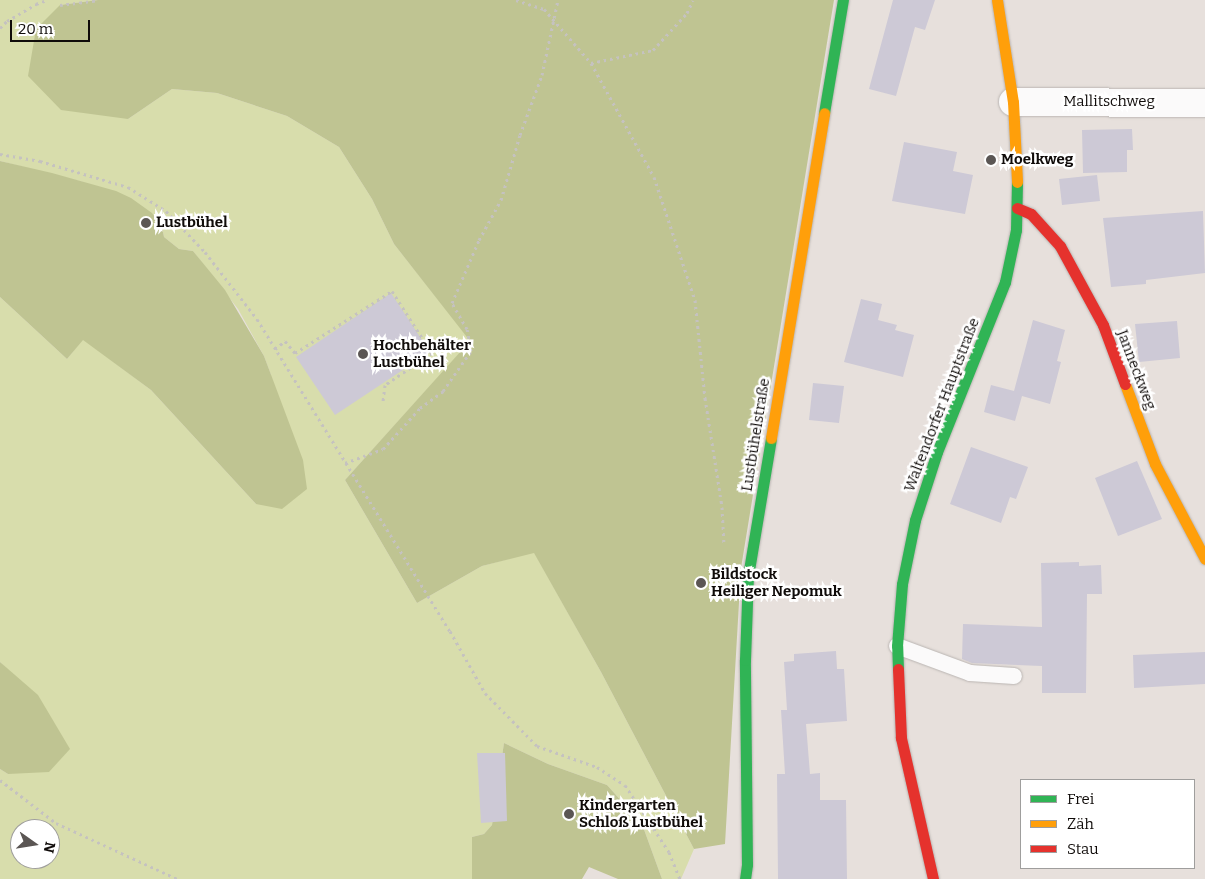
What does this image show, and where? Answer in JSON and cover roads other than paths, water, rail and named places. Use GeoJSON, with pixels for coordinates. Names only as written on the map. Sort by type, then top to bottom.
{"type":"FeatureCollection","features":[{"type":"Feature","properties":{"kind":"street","name":"Lustbühelstraße"},"geometry":{"type":"LineString","coordinates":[[745,879],[748,864],[745,660],[748,576],[843,0]]}},
{"type":"Feature","properties":{"kind":"street","name":"Waltendorfer Hauptstraße"},"geometry":{"type":"LineString","coordinates":[[932,879],[901,738],[897,646],[902,584],[915,520],[937,452],[1005,282],[1016,230],[1018,161],[1013,102],[997,0]]}},
{"type":"Feature","properties":{"kind":"street","name":"Mallitschweg"},"geometry":{"type":"LineString","coordinates":[[1013,102],[1205,103]]}},
{"type":"Feature","properties":{"kind":"street","name":"Janneckweg"},"geometry":{"type":"LineString","coordinates":[[1017,208],[1031,214],[1060,246],[1103,325],[1155,464],[1205,559]]}},
{"type":"Feature","properties":{"kind":"lane"},"geometry":{"type":"LineString","coordinates":[[897,646],[970,673],[1014,676]]}},
{"type":"Feature","properties":{"kind":"place","name":"Moelkweg"},"geometry":{"type":"Point","coordinates":[991,160]}},
{"type":"Feature","properties":{"kind":"place","name":"Lustbühel"},"geometry":{"type":"Point","coordinates":[146,223]}},
{"type":"Feature","properties":{"kind":"place","name":"Hochbehälter Lustbühel"},"geometry":{"type":"Point","coordinates":[363,354]}},
{"type":"Feature","properties":{"kind":"place","name":"Bildstock Heiliger Nepomuk"},"geometry":{"type":"Point","coordinates":[701,583]}},
{"type":"Feature","properties":{"kind":"place","name":"Kindergarten Schloß Lustbühel"},"geometry":{"type":"Point","coordinates":[569,814]}}]}
